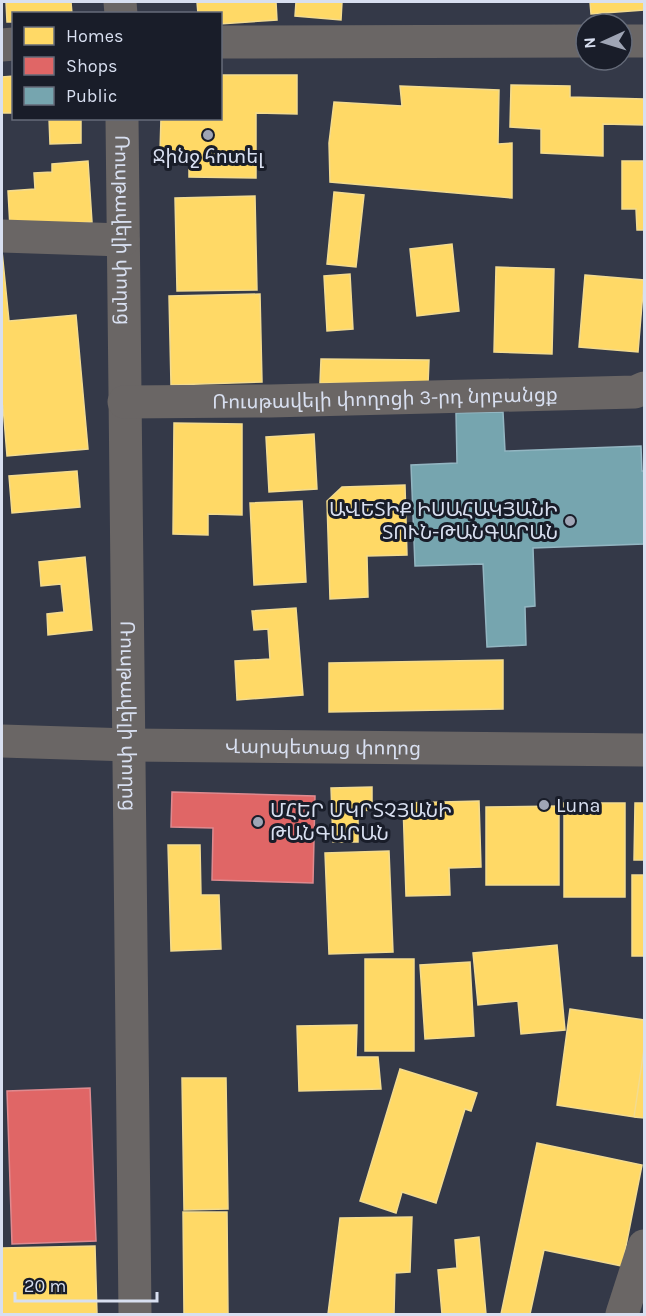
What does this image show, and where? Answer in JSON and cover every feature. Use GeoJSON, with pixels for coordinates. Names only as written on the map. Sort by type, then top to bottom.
{"type":"FeatureCollection","features":[{"type":"Feature","properties":{"kind":"street"},"geometry":{"type":"LineString","coordinates":[[222,42],[574,41]]}},
{"type":"Feature","properties":{"kind":"street","name":"Ռուսթավելի փողոց"},"geometry":{"type":"LineString","coordinates":[[122,120],[135,1314]]}},
{"type":"Feature","properties":{"kind":"street"},"geometry":{"type":"LineString","coordinates":[[2,236],[123,240]]}},
{"type":"Feature","properties":{"kind":"street","name":"Ռուսթավելի փողոցի 3-րդ նրբանցք"},"geometry":{"type":"LineString","coordinates":[[124,402],[635,392],[645,388]]}},
{"type":"Feature","properties":{"kind":"street","name":"Վարպետաց փողոց"},"geometry":{"type":"LineString","coordinates":[[2,741],[130,746],[645,750]]}},
{"type":"Feature","properties":{"kind":"street"},"geometry":{"type":"LineString","coordinates":[[622,1314],[645,1246]]}},
{"type":"Feature","properties":{"kind":"building: Homes"},"geometry":{"type":"Polygon","coordinates":[[[6,2],[71,2],[72,12],[12,12],[12,22],[7,22],[6,2]]]}},
{"type":"Feature","properties":{"kind":"building: Homes"},"geometry":{"type":"Polygon","coordinates":[[[197,2],[276,2],[277,20],[222,24],[222,12],[198,12],[197,2]]]}},
{"type":"Feature","properties":{"kind":"building: Homes"},"geometry":{"type":"Polygon","coordinates":[[[296,2],[342,2],[341,20],[295,16],[296,2]]]}},
{"type":"Feature","properties":{"kind":"building: Homes"},"geometry":{"type":"Polygon","coordinates":[[[590,2],[644,2],[644,10],[591,12],[590,2]]]}},
{"type":"Feature","properties":{"kind":"building: Homes","name":"Ջինջ հոտել"},"geometry":{"type":"Polygon","coordinates":[[[222,75],[297,75],[297,114],[256,113],[256,178],[189,177],[189,152],[160,152],[161,120],[222,120],[222,75]]]}},
{"type":"Feature","properties":{"kind":"building: Homes"},"geometry":{"type":"Polygon","coordinates":[[[12,76],[12,113],[2,113],[2,77],[12,76]]]}},
{"type":"Feature","properties":{"kind":"building: Homes"},"geometry":{"type":"Polygon","coordinates":[[[511,85],[570,86],[570,97],[644,99],[644,125],[603,124],[603,156],[541,153],[541,129],[510,127],[511,85]]]}},
{"type":"Feature","properties":{"kind":"building: Homes"},"geometry":{"type":"Polygon","coordinates":[[[400,86],[499,90],[498,144],[512,143],[512,198],[330,182],[329,143],[334,102],[402,106],[400,86]]]}},
{"type":"Feature","properties":{"kind":"building: Homes"},"geometry":{"type":"Polygon","coordinates":[[[49,120],[81,120],[81,143],[50,144],[49,120]]]}},
{"type":"Feature","properties":{"kind":"building: Homes"},"geometry":{"type":"Polygon","coordinates":[[[88,161],[92,222],[10,228],[8,191],[35,189],[34,173],[52,172],[52,164],[88,161]]]}},
{"type":"Feature","properties":{"kind":"building: Homes"},"geometry":{"type":"Polygon","coordinates":[[[622,161],[644,161],[644,230],[637,230],[636,209],[622,209],[622,161]]]}},
{"type":"Feature","properties":{"kind":"building: Homes"},"geometry":{"type":"Polygon","coordinates":[[[334,192],[364,195],[356,267],[327,264],[334,192]]]}},
{"type":"Feature","properties":{"kind":"building: Homes"},"geometry":{"type":"Polygon","coordinates":[[[255,196],[257,290],[177,291],[175,198],[255,196]]]}},
{"type":"Feature","properties":{"kind":"building: Homes"},"geometry":{"type":"Polygon","coordinates":[[[452,244],[459,311],[417,316],[410,249],[452,244]]]}},
{"type":"Feature","properties":{"kind":"building: Homes"},"geometry":{"type":"Polygon","coordinates":[[[2,251],[9,321],[76,315],[88,449],[7,456],[2,406],[2,251]]]}},
{"type":"Feature","properties":{"kind":"building: Homes"},"geometry":{"type":"Polygon","coordinates":[[[496,267],[554,269],[552,354],[494,352],[496,267]]]}},
{"type":"Feature","properties":{"kind":"building: Homes"},"geometry":{"type":"Polygon","coordinates":[[[350,274],[353,329],[327,331],[324,276],[350,274]]]}},
{"type":"Feature","properties":{"kind":"building: Homes"},"geometry":{"type":"Polygon","coordinates":[[[585,275],[644,280],[638,352],[579,347],[585,275]]]}},
{"type":"Feature","properties":{"kind":"building: Homes"},"geometry":{"type":"Polygon","coordinates":[[[260,294],[262,382],[171,385],[169,296],[260,294]]]}},
{"type":"Feature","properties":{"kind":"building: Homes"},"geometry":{"type":"Polygon","coordinates":[[[321,359],[429,360],[428,384],[320,383],[321,359]]]}},
{"type":"Feature","properties":{"kind":"building: Homes"},"geometry":{"type":"Polygon","coordinates":[[[174,423],[242,424],[242,515],[208,514],[208,535],[173,534],[174,423]]]}},
{"type":"Feature","properties":{"kind":"building: Homes"},"geometry":{"type":"Polygon","coordinates":[[[314,434],[317,489],[269,492],[266,437],[314,434]]]}},
{"type":"Feature","properties":{"kind":"building: Homes"},"geometry":{"type":"Polygon","coordinates":[[[77,471],[80,507],[12,513],[9,476],[77,471]]]}},
{"type":"Feature","properties":{"kind":"building: Homes"},"geometry":{"type":"Polygon","coordinates":[[[405,485],[407,555],[367,556],[368,597],[330,599],[327,501],[342,487],[405,485]]]}},
{"type":"Feature","properties":{"kind":"building: Homes"},"geometry":{"type":"Polygon","coordinates":[[[302,501],[306,582],[254,585],[250,503],[302,501]]]}},
{"type":"Feature","properties":{"kind":"building: Homes"},"geometry":{"type":"Polygon","coordinates":[[[85,557],[92,630],[48,635],[47,614],[64,612],[61,584],[41,586],[39,562],[85,557]]]}},
{"type":"Feature","properties":{"kind":"building: Homes"},"geometry":{"type":"Polygon","coordinates":[[[296,608],[303,695],[237,700],[235,661],[270,659],[268,629],[254,630],[252,611],[296,608]]]}},
{"type":"Feature","properties":{"kind":"building: Homes"},"geometry":{"type":"Polygon","coordinates":[[[503,660],[503,709],[329,712],[329,663],[503,660]]]}},
{"type":"Feature","properties":{"kind":"building: Homes"},"geometry":{"type":"Polygon","coordinates":[[[372,787],[372,810],[358,811],[358,842],[333,842],[331,788],[372,787]]]}},
{"type":"Feature","properties":{"kind":"building: Homes"},"geometry":{"type":"Polygon","coordinates":[[[479,801],[481,867],[449,868],[450,895],[406,896],[403,803],[479,801]]]}},
{"type":"Feature","properties":{"kind":"building: Homes"},"geometry":{"type":"Polygon","coordinates":[[[564,803],[625,803],[625,897],[564,897],[564,803]]]}},
{"type":"Feature","properties":{"kind":"building: Homes"},"geometry":{"type":"Polygon","coordinates":[[[635,803],[644,803],[644,860],[634,860],[635,803]]]}},
{"type":"Feature","properties":{"kind":"building: Homes"},"geometry":{"type":"Polygon","coordinates":[[[559,806],[559,885],[486,885],[486,807],[559,806]]]}},
{"type":"Feature","properties":{"kind":"building: Homes"},"geometry":{"type":"Polygon","coordinates":[[[168,845],[200,845],[201,895],[219,895],[221,949],[171,951],[168,845]]]}},
{"type":"Feature","properties":{"kind":"building: Homes"},"geometry":{"type":"Polygon","coordinates":[[[389,851],[393,952],[329,954],[325,853],[389,851]]]}},
{"type":"Feature","properties":{"kind":"building: Homes"},"geometry":{"type":"Polygon","coordinates":[[[632,875],[644,875],[644,956],[632,956],[632,875]]]}},
{"type":"Feature","properties":{"kind":"building: Homes"},"geometry":{"type":"Polygon","coordinates":[[[557,945],[565,1030],[521,1034],[518,1001],[478,1005],[473,953],[557,945]]]}},
{"type":"Feature","properties":{"kind":"building: Homes"},"geometry":{"type":"Polygon","coordinates":[[[365,959],[414,959],[414,1051],[365,1051],[365,959]]]}},
{"type":"Feature","properties":{"kind":"building: Homes"},"geometry":{"type":"Polygon","coordinates":[[[470,962],[474,1036],[425,1039],[420,965],[470,962]]]}},
{"type":"Feature","properties":{"kind":"building: Homes"},"geometry":{"type":"Polygon","coordinates":[[[570,1009],[644,1020],[644,1049],[634,1117],[557,1105],[570,1009]]]}},
{"type":"Feature","properties":{"kind":"building: Homes"},"geometry":{"type":"Polygon","coordinates":[[[357,1025],[356,1057],[378,1057],[381,1089],[299,1091],[297,1026],[357,1025]]]}},
{"type":"Feature","properties":{"kind":"building: Homes"},"geometry":{"type":"Polygon","coordinates":[[[644,1049],[644,1118],[634,1117],[644,1049]]]}},
{"type":"Feature","properties":{"kind":"building: Homes"},"geometry":{"type":"Polygon","coordinates":[[[400,1069],[477,1093],[471,1111],[465,1109],[436,1203],[402,1192],[396,1213],[360,1201],[400,1069]]]}},
{"type":"Feature","properties":{"kind":"building: Homes"},"geometry":{"type":"Polygon","coordinates":[[[182,1078],[226,1078],[228,1209],[184,1210],[182,1078]]]}},
{"type":"Feature","properties":{"kind":"building: Homes"},"geometry":{"type":"Polygon","coordinates":[[[537,1143],[642,1165],[622,1266],[544,1250],[530,1314],[501,1314],[537,1143]]]}},
{"type":"Feature","properties":{"kind":"building: Homes"},"geometry":{"type":"Polygon","coordinates":[[[183,1212],[227,1212],[228,1314],[184,1314],[183,1212]]]}},
{"type":"Feature","properties":{"kind":"building: Homes"},"geometry":{"type":"Polygon","coordinates":[[[412,1217],[410,1272],[395,1273],[394,1314],[328,1314],[340,1218],[412,1217]]]}},
{"type":"Feature","properties":{"kind":"building: Homes"},"geometry":{"type":"Polygon","coordinates":[[[479,1237],[486,1314],[442,1314],[438,1270],[457,1268],[455,1240],[479,1237]]]}},
{"type":"Feature","properties":{"kind":"building: Homes"},"geometry":{"type":"Polygon","coordinates":[[[95,1246],[97,1314],[2,1314],[2,1248],[95,1246]]]}},
{"type":"Feature","properties":{"kind":"building: Shops"},"geometry":{"type":"Polygon","coordinates":[[[172,792],[315,796],[313,883],[212,880],[213,828],[171,827],[172,792]]]}},
{"type":"Feature","properties":{"kind":"building: Shops"},"geometry":{"type":"Polygon","coordinates":[[[90,1088],[96,1241],[12,1244],[7,1091],[90,1088]]]}},
{"type":"Feature","properties":{"kind":"building: Public"},"geometry":{"type":"Polygon","coordinates":[[[503,412],[505,451],[641,446],[642,471],[644,471],[644,544],[533,548],[535,606],[525,607],[526,645],[487,647],[483,564],[415,566],[411,465],[457,463],[456,413],[503,412]]]}},
{"type":"Feature","properties":{"kind":"place","name":"Ջինջ հոտել"},"geometry":{"type":"Point","coordinates":[208,135]}},
{"type":"Feature","properties":{"kind":"place","name":"ԱՎԵՏԻՔ ԻՍԱՀԱԿՅԱՆԻ ՏՈՒՆ-ԹԱՆԳԱՐԱՆ"},"geometry":{"type":"Point","coordinates":[570,521]}},
{"type":"Feature","properties":{"kind":"place","name":"Luna"},"geometry":{"type":"Point","coordinates":[544,805]}},
{"type":"Feature","properties":{"kind":"place","name":"ՄՀԵՐ ՄԿՐՏՉՅԱՆԻ ԹԱՆԳԱՐԱՆ"},"geometry":{"type":"Point","coordinates":[258,822]}}]}
